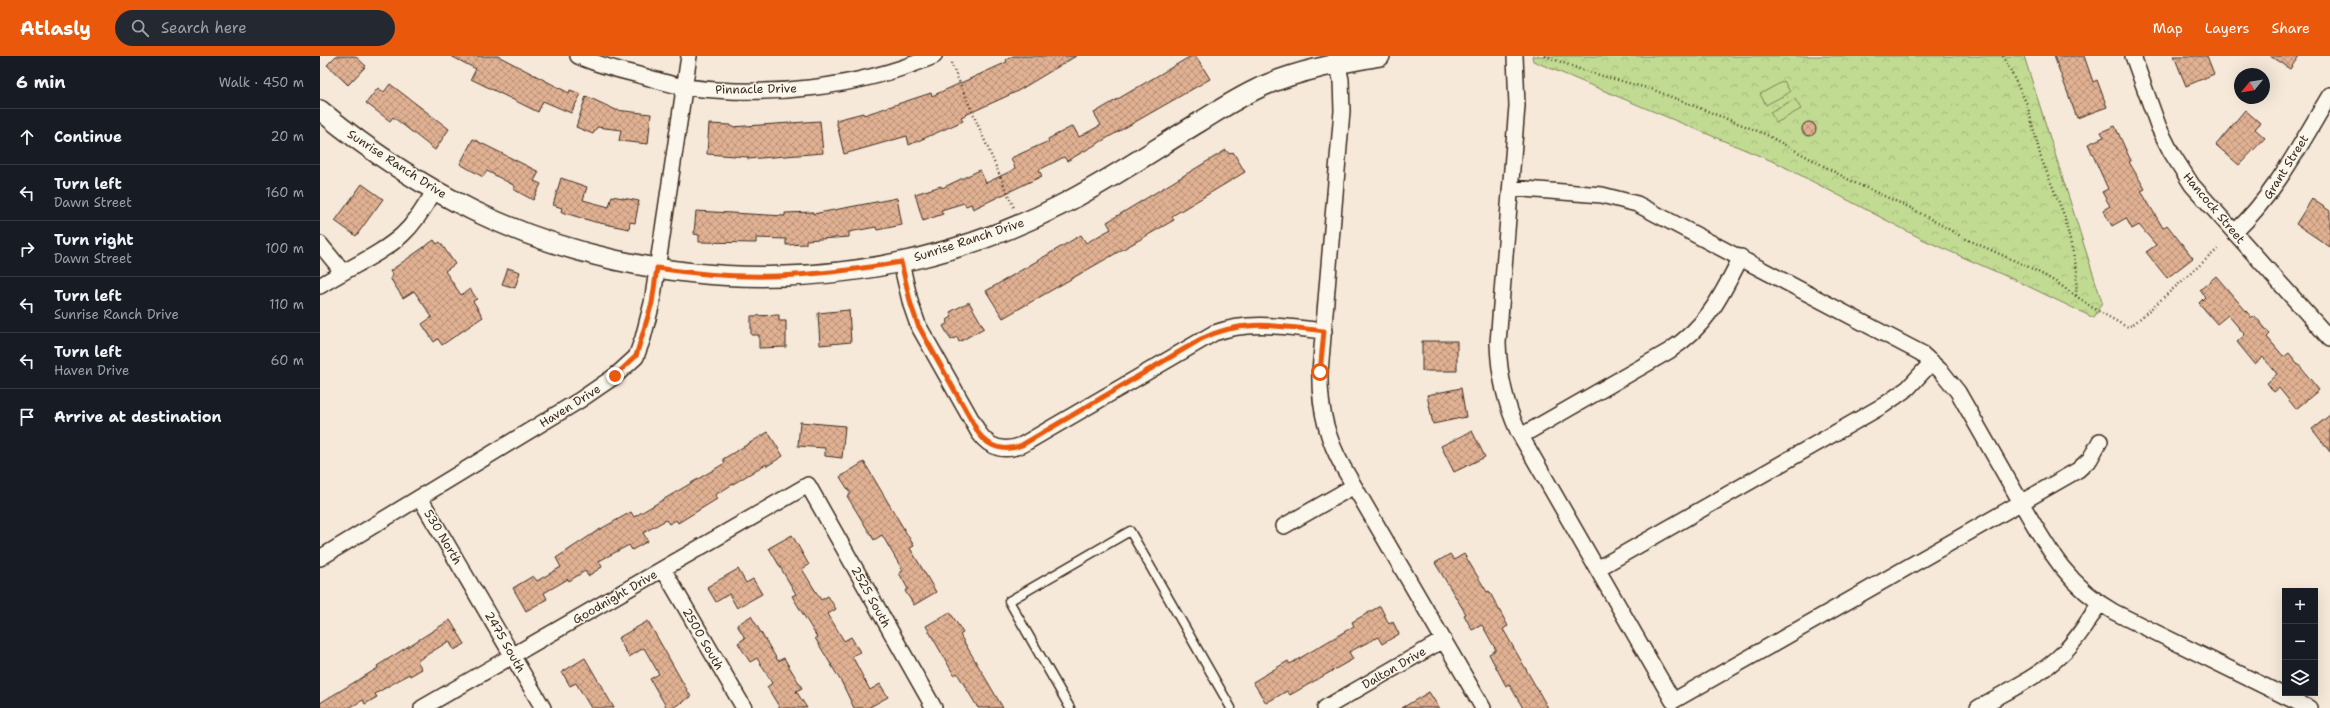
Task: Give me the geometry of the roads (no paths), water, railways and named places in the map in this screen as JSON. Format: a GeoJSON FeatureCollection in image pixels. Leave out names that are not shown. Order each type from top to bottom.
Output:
{"type":"FeatureCollection","features":[{"type":"Feature","properties":{"kind":"street","name":"Pinnacle Drive"},"geometry":{"type":"LineString","coordinates":[[578,56],[595,64],[684,87],[715,90],[794,89],[828,85],[878,74],[934,56]]}},
{"type":"Feature","properties":{"kind":"street","name":"Haven Drive"},"geometry":{"type":"LineString","coordinates":[[320,558],[580,400],[620,372],[636,356],[643,338],[652,303],[689,56]]}},
{"type":"Feature","properties":{"kind":"street","name":"Sunrise Ranch Drive"},"geometry":{"type":"LineString","coordinates":[[320,110],[385,159],[435,190],[474,211],[528,234],[582,251],[657,268],[728,276],[791,277],[846,272],[901,262],[972,242],[1021,224],[1084,193],[1255,90],[1337,60],[1380,56]]}},
{"type":"Feature","properties":{"kind":"street"},"geometry":{"type":"LineString","coordinates":[[1515,56],[1517,106],[1498,356],[1506,399],[1521,436],[1675,705],[2078,470],[2090,459],[2100,441]]}},
{"type":"Feature","properties":{"kind":"street","name":"Hancock Street"},"geometry":{"type":"LineString","coordinates":[[2133,56],[2149,105],[2171,152],[2192,185],[2330,339]]}},
{"type":"Feature","properties":{"kind":"street"},"geometry":{"type":"LineString","coordinates":[[1337,60],[1342,111],[1320,388],[1324,419],[1335,452],[1483,708]]}},
{"type":"Feature","properties":{"kind":"street","name":"Grant Street"},"geometry":{"type":"LineString","coordinates":[[2235,232],[2264,202],[2330,95]]}},
{"type":"Feature","properties":{"kind":"street"},"geometry":{"type":"LineString","coordinates":[[1511,188],[1602,195],[1621,199],[1653,211],[1908,345],[1932,362],[1958,392],[2057,563],[2076,585],[2100,604],[2309,708]]}},
{"type":"Feature","properties":{"kind":"street"},"geometry":{"type":"LineString","coordinates":[[320,286],[390,245],[401,236],[412,225],[435,190]]}},
{"type":"Feature","properties":{"kind":"street"},"geometry":{"type":"LineString","coordinates":[[320,244],[342,272]]}},
{"type":"Feature","properties":{"kind":"street"},"geometry":{"type":"LineString","coordinates":[[1521,436],[1669,351],[1685,340],[1699,327],[1715,307],[1741,257]]}},
{"type":"Feature","properties":{"kind":"street"},"geometry":{"type":"LineString","coordinates":[[901,262],[911,305],[927,344],[979,434],[988,444],[1001,449],[1008,449],[1022,445],[1214,333],[1243,325],[1258,324],[1324,331]]}},
{"type":"Feature","properties":{"kind":"street"},"geometry":{"type":"LineString","coordinates":[[1597,569],[1884,405],[1908,388],[1932,362]]}},
{"type":"Feature","properties":{"kind":"street","name":"Goodnight Drive"},"geometry":{"type":"LineString","coordinates":[[422,708],[808,485]]}},
{"type":"Feature","properties":{"kind":"street","name":"2525 South"},"geometry":{"type":"LineString","coordinates":[[808,485],[934,708]]}},
{"type":"Feature","properties":{"kind":"street"},"geometry":{"type":"LineString","coordinates":[[1284,526],[1354,486]]}},
{"type":"Feature","properties":{"kind":"street","name":"530 North"},"geometry":{"type":"LineString","coordinates":[[420,498],[466,576]]}},
{"type":"Feature","properties":{"kind":"street","name":"2500 South"},"geometry":{"type":"LineString","coordinates":[[663,569],[744,708]]}},
{"type":"Feature","properties":{"kind":"street","name":"2475 South"},"geometry":{"type":"LineString","coordinates":[[466,576],[543,708]]}},
{"type":"Feature","properties":{"kind":"street"},"geometry":{"type":"LineString","coordinates":[[1978,708],[2039,673],[2053,662],[2072,643],[2100,604]]}},
{"type":"Feature","properties":{"kind":"street","name":"Dalton Drive"},"geometry":{"type":"LineString","coordinates":[[1325,708],[1443,640]]}},
{"type":"Feature","properties":{"kind":"lane"},"geometry":{"type":"LineString","coordinates":[[1070,708],[1008,601],[1130,531],[1231,708]]}}]}
